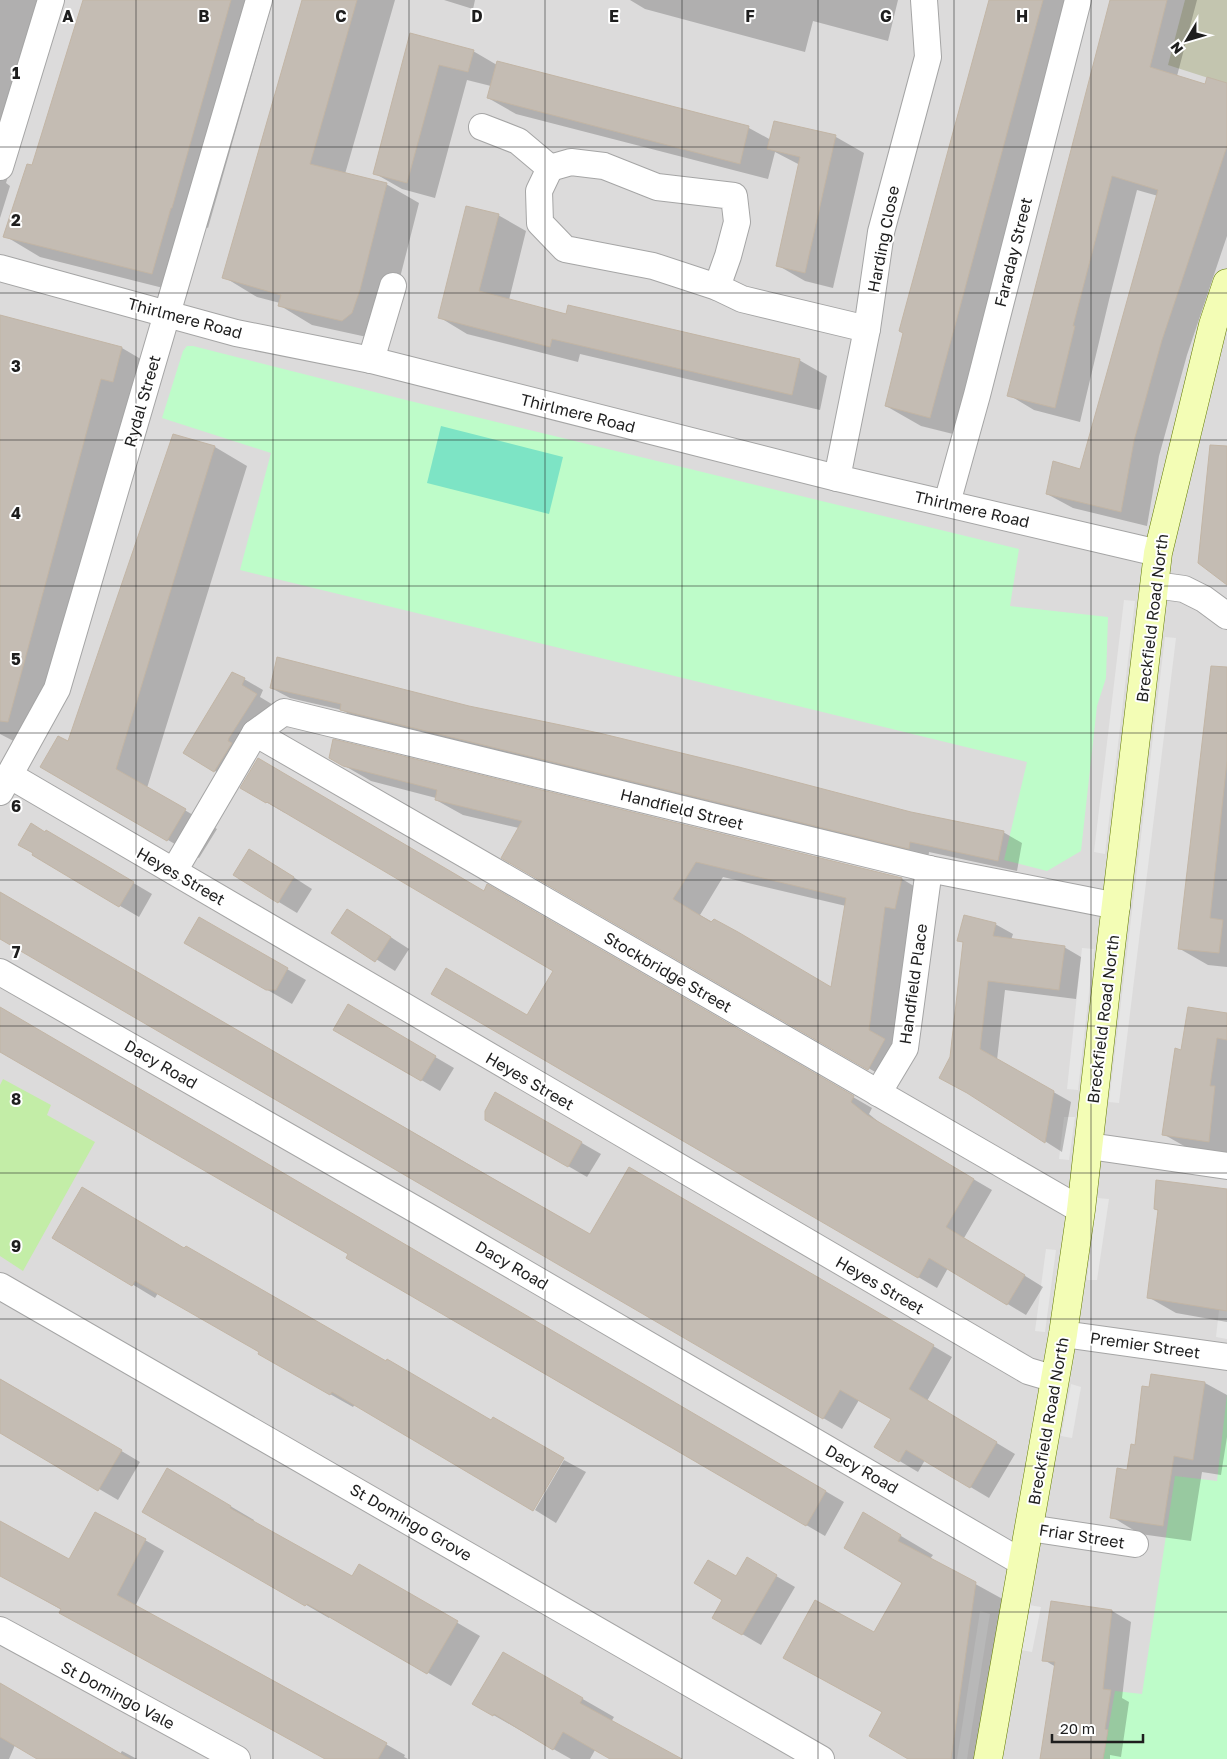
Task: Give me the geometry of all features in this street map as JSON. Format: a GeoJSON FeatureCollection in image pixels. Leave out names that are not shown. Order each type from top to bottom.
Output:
{"type":"FeatureCollection","features":[{"type":"Feature","properties":{"kind":"street"},"geometry":{"type":"LineString","coordinates":[[0,167],[51,0]]}},
{"type":"Feature","properties":{"kind":"street","name":"Rydal Street"},"geometry":{"type":"LineString","coordinates":[[4,784],[58,689],[260,0]]}},
{"type":"Feature","properties":{"kind":"street","name":"Harding Close"},"geometry":{"type":"LineString","coordinates":[[837,478],[867,329],[881,232],[928,57],[924,0]]}},
{"type":"Feature","properties":{"kind":"street","name":"Faraday Street"},"geometry":{"type":"LineString","coordinates":[[947,503],[977,395],[1078,0]]}},
{"type":"Feature","properties":{"kind":"street"},"geometry":{"type":"LineString","coordinates":[[482,127],[518,141],[550,168]]}},
{"type":"Feature","properties":{"kind":"street"},"geometry":{"type":"LineString","coordinates":[[717,287],[737,222],[734,196],[657,187],[604,166],[571,162],[550,168],[539,191],[540,223],[565,250],[654,266],[717,287],[742,299],[867,329]]}},
{"type":"Feature","properties":{"kind":"street","name":"Thirlmere Road"},"geometry":{"type":"LineString","coordinates":[[0,268],[236,333],[371,360],[837,478],[1158,553]]}},
{"type":"Feature","properties":{"kind":"street","name":"Breckfield Road North"},"geometry":{"type":"LineString","coordinates":[[988,1759],[1063,1334],[1081,1210],[1158,553],[1220,327],[1227,283]]}},
{"type":"Feature","properties":{"kind":"street"},"geometry":{"type":"LineString","coordinates":[[371,360],[393,286]]}},
{"type":"Feature","properties":{"kind":"street"},"geometry":{"type":"LineString","coordinates":[[1155,585],[1184,589],[1204,599],[1227,616]]}},
{"type":"Feature","properties":{"kind":"street","name":"Handfield Street"},"geometry":{"type":"LineString","coordinates":[[255,733],[284,712],[929,868],[1117,906]]}},
{"type":"Feature","properties":{"kind":"street"},"geometry":{"type":"LineString","coordinates":[[174,872],[255,733]]}},
{"type":"Feature","properties":{"kind":"street","name":"Stockbridge Street"},"geometry":{"type":"LineString","coordinates":[[255,733],[1081,1210]]}},
{"type":"Feature","properties":{"kind":"street","name":"Heyes Street"},"geometry":{"type":"LineString","coordinates":[[4,784],[174,872],[970,1338],[1028,1371],[1055,1379]]}},
{"type":"Feature","properties":{"kind":"street","name":"Handfield Place"},"geometry":{"type":"LineString","coordinates":[[878,1093],[905,1048],[929,868]]}},
{"type":"Feature","properties":{"kind":"street","name":"Dacy Road"},"geometry":{"type":"LineString","coordinates":[[0,972],[427,1216],[1023,1563]]}},
{"type":"Feature","properties":{"kind":"street"},"geometry":{"type":"LineString","coordinates":[[1089,1146],[1227,1166]]}},
{"type":"Feature","properties":{"kind":"street","name":"St Domingo Grove"},"geometry":{"type":"LineString","coordinates":[[0,1286],[821,1759]]}},
{"type":"Feature","properties":{"kind":"street","name":"Premier Street"},"geometry":{"type":"LineString","coordinates":[[1063,1334],[1227,1356]]}},
{"type":"Feature","properties":{"kind":"street","name":"Friar Street"},"geometry":{"type":"LineString","coordinates":[[1029,1528],[1135,1544]]}},
{"type":"Feature","properties":{"kind":"street","name":"St Domingo Vale"},"geometry":{"type":"LineString","coordinates":[[0,1630],[211,1753],[237,1759]]}},
{"type":"Feature","properties":{"kind":"shaded area"},"geometry":{"type":"Polygon","coordinates":[[[0,0],[1227,0],[1227,1759],[0,1759],[0,0]]]}},
{"type":"Feature","properties":{"kind":"shaded area"},"geometry":{"type":"Polygon","coordinates":[[[1185,0],[1227,0],[1227,84],[1168,65],[1185,0]]]}},
{"type":"Feature","properties":{"kind":"shaded area"},"geometry":{"type":"Polygon","coordinates":[[[1124,600],[1135,601],[1105,854],[1094,852],[1124,600]]]}},
{"type":"Feature","properties":{"kind":"shaded area"},"geometry":{"type":"Polygon","coordinates":[[[1165,637],[1176,638],[1119,1103],[1109,1102],[1165,637]]]}},
{"type":"Feature","properties":{"kind":"shaded area"},"geometry":{"type":"Polygon","coordinates":[[[1082,948],[1094,949],[1078,1090],[1067,1089],[1082,948]]]}},
{"type":"Feature","properties":{"kind":"shaded area"},"geometry":{"type":"Polygon","coordinates":[[[1064,1117],[1075,1117],[1069,1160],[1059,1159],[1064,1117]]]}},
{"type":"Feature","properties":{"kind":"shaded area"},"geometry":{"type":"Polygon","coordinates":[[[1097,1198],[1109,1199],[1097,1280],[1087,1280],[1097,1198]]]}},
{"type":"Feature","properties":{"kind":"shaded area"},"geometry":{"type":"Polygon","coordinates":[[[1046,1249],[1056,1250],[1045,1332],[1035,1331],[1046,1249]]]}},
{"type":"Feature","properties":{"kind":"shaded area"},"geometry":{"type":"Polygon","coordinates":[[[1219,1310],[1227,1311],[1227,1339],[1216,1337],[1219,1310]]]}},
{"type":"Feature","properties":{"kind":"shaded area"},"geometry":{"type":"Polygon","coordinates":[[[1071,1384],[1081,1387],[1072,1438],[1061,1436],[1071,1384]]]}},
{"type":"Feature","properties":{"kind":"shaded area"},"geometry":{"type":"Polygon","coordinates":[[[1029,1605],[1041,1607],[1032,1652],[1021,1650],[1029,1605]]]}},
{"type":"Feature","properties":{"kind":"shaded area"},"geometry":{"type":"Polygon","coordinates":[[[980,1611],[990,1614],[967,1759],[957,1759],[980,1611]]]}},
{"type":"Feature","properties":{"kind":"green space"},"geometry":{"type":"Polygon","coordinates":[[[187,346],[1019,549],[1010,606],[1108,617],[1106,678],[1097,706],[1081,851],[1047,871],[1004,860],[1027,762],[240,570],[271,453],[162,418],[183,351],[187,346]]]}},
{"type":"Feature","properties":{"kind":"green space"},"geometry":{"type":"Polygon","coordinates":[[[441,426],[563,457],[549,514],[427,483],[441,426]]]}},
{"type":"Feature","properties":{"kind":"green space"},"geometry":{"type":"Polygon","coordinates":[[[3,1079],[51,1105],[47,1115],[95,1142],[23,1271],[0,1256],[0,1085],[3,1079]]]}},
{"type":"Feature","properties":{"kind":"green space"},"geometry":{"type":"Polygon","coordinates":[[[1227,1394],[1227,1759],[1103,1759],[1115,1691],[1142,1694],[1175,1476],[1217,1481],[1227,1394]]]}},
{"type":"Feature","properties":{"kind":"building"},"geometry":{"type":"Polygon","coordinates":[[[83,0],[231,0],[152,274],[3,237],[27,164],[32,165],[83,0]]]}},
{"type":"Feature","properties":{"kind":"building"},"geometry":{"type":"Polygon","coordinates":[[[302,0],[357,0],[310,164],[387,183],[360,290],[352,313],[342,321],[278,306],[281,295],[222,278],[302,0]]]}},
{"type":"Feature","properties":{"kind":"building"},"geometry":{"type":"Polygon","coordinates":[[[989,0],[1043,0],[930,418],[885,406],[903,333],[899,331],[989,0]]]}},
{"type":"Feature","properties":{"kind":"building"},"geometry":{"type":"Polygon","coordinates":[[[1110,0],[1167,0],[1150,67],[1205,84],[1207,77],[1227,83],[1227,146],[1162,340],[1134,441],[1121,512],[1046,494],[1053,461],[1080,469],[1158,190],[1112,176],[1073,326],[1075,326],[1055,408],[1007,396],[1110,0]]]}},
{"type":"Feature","properties":{"kind":"building"},"geometry":{"type":"Polygon","coordinates":[[[410,33],[474,50],[468,72],[439,65],[407,183],[373,174],[410,33]]]}},
{"type":"Feature","properties":{"kind":"building"},"geometry":{"type":"Polygon","coordinates":[[[497,61],[749,126],[740,164],[487,98],[497,61]]]}},
{"type":"Feature","properties":{"kind":"building"},"geometry":{"type":"Polygon","coordinates":[[[774,121],[836,135],[805,273],[776,266],[800,157],[767,149],[774,121]]]}},
{"type":"Feature","properties":{"kind":"building"},"geometry":{"type":"Polygon","coordinates":[[[466,206],[499,214],[479,291],[566,314],[568,305],[800,359],[792,395],[552,339],[550,347],[438,318],[466,206]]]}},
{"type":"Feature","properties":{"kind":"building"},"geometry":{"type":"Polygon","coordinates":[[[0,315],[122,347],[113,382],[101,379],[8,722],[0,721],[0,315]]]}},
{"type":"Feature","properties":{"kind":"building"},"geometry":{"type":"Polygon","coordinates":[[[173,434],[215,446],[116,769],[186,809],[167,841],[40,767],[58,736],[68,741],[173,434]]]}},
{"type":"Feature","properties":{"kind":"building"},"geometry":{"type":"Polygon","coordinates":[[[1210,445],[1227,446],[1227,585],[1198,563],[1210,445]]]}},
{"type":"Feature","properties":{"kind":"building"},"geometry":{"type":"Polygon","coordinates":[[[277,657],[469,706],[599,733],[739,767],[911,812],[1004,831],[998,861],[910,842],[909,849],[340,710],[341,704],[270,688],[277,657]]]}},
{"type":"Feature","properties":{"kind":"building"},"geometry":{"type":"Polygon","coordinates":[[[1211,666],[1227,667],[1227,761],[1210,918],[1223,920],[1219,953],[1178,949],[1211,666]]]}},
{"type":"Feature","properties":{"kind":"building"},"geometry":{"type":"Polygon","coordinates":[[[232,672],[245,678],[242,685],[257,694],[229,738],[228,741],[232,743],[214,772],[183,753],[232,672]]]}},
{"type":"Feature","properties":{"kind":"building"},"geometry":{"type":"Polygon","coordinates":[[[333,739],[902,878],[895,909],[885,907],[869,1030],[885,1039],[868,1070],[501,858],[522,821],[435,800],[437,790],[343,766],[329,758],[333,739]],[[696,862],[673,899],[711,922],[714,919],[738,932],[831,987],[846,898],[696,862]]]}},
{"type":"Feature","properties":{"kind":"building"},"geometry":{"type":"Polygon","coordinates":[[[258,758],[484,891],[487,884],[854,1096],[851,1102],[867,1115],[974,1179],[946,1227],[1025,1275],[1007,1305],[929,1258],[918,1278],[431,994],[446,968],[527,1015],[553,971],[267,802],[240,788],[258,758]]]}},
{"type":"Feature","properties":{"kind":"building"},"geometry":{"type":"Polygon","coordinates":[[[31,823],[134,882],[119,907],[18,845],[31,823]]]}},
{"type":"Feature","properties":{"kind":"building"},"geometry":{"type":"Polygon","coordinates":[[[249,849],[294,877],[278,903],[233,875],[249,849]]]}},
{"type":"Feature","properties":{"kind":"building"},"geometry":{"type":"Polygon","coordinates":[[[0,892],[590,1234],[629,1167],[934,1345],[909,1389],[997,1442],[970,1488],[906,1450],[899,1462],[874,1447],[891,1419],[840,1390],[823,1419],[0,939],[0,892]]]}},
{"type":"Feature","properties":{"kind":"building"},"geometry":{"type":"Polygon","coordinates":[[[347,909],[391,937],[375,962],[331,933],[347,909]]]}},
{"type":"Feature","properties":{"kind":"building"},"geometry":{"type":"Polygon","coordinates":[[[964,915],[996,923],[993,936],[1065,946],[1059,990],[988,981],[980,1049],[1054,1091],[1045,1143],[967,1093],[939,1078],[950,1057],[963,942],[957,941],[964,915]]]}},
{"type":"Feature","properties":{"kind":"building"},"geometry":{"type":"Polygon","coordinates":[[[199,917],[288,968],[276,990],[266,990],[184,943],[199,917]]]}},
{"type":"Feature","properties":{"kind":"building"},"geometry":{"type":"Polygon","coordinates":[[[348,1004],[436,1056],[421,1081],[333,1030],[348,1004]]]}},
{"type":"Feature","properties":{"kind":"building"},"geometry":{"type":"Polygon","coordinates":[[[0,1007],[826,1491],[806,1526],[346,1258],[348,1254],[0,1052],[0,1007]]]}},
{"type":"Feature","properties":{"kind":"building"},"geometry":{"type":"Polygon","coordinates":[[[1188,1007],[1227,1013],[1227,1040],[1217,1038],[1210,1086],[1215,1086],[1209,1142],[1162,1135],[1175,1048],[1181,1050],[1188,1007]]]}},
{"type":"Feature","properties":{"kind":"building"},"geometry":{"type":"Polygon","coordinates":[[[495,1092],[582,1142],[568,1167],[485,1120],[485,1111],[495,1092]]]}},
{"type":"Feature","properties":{"kind":"building"},"geometry":{"type":"Polygon","coordinates":[[[1156,1180],[1227,1189],[1227,1311],[1147,1298],[1158,1210],[1154,1209],[1156,1180]]]}},
{"type":"Feature","properties":{"kind":"building"},"geometry":{"type":"Polygon","coordinates":[[[82,1187],[184,1248],[186,1246],[491,1420],[493,1417],[564,1458],[533,1511],[332,1392],[330,1395],[135,1281],[132,1286],[52,1238],[82,1187]]]}},
{"type":"Feature","properties":{"kind":"building"},"geometry":{"type":"Polygon","coordinates":[[[1151,1374],[1205,1382],[1193,1460],[1174,1456],[1163,1526],[1110,1518],[1117,1468],[1127,1470],[1131,1444],[1135,1445],[1142,1386],[1149,1387],[1151,1374]]]}},
{"type":"Feature","properties":{"kind":"building"},"geometry":{"type":"Polygon","coordinates":[[[0,1379],[122,1450],[98,1491],[0,1433],[0,1379]]]}},
{"type":"Feature","properties":{"kind":"building"},"geometry":{"type":"Polygon","coordinates":[[[167,1468],[231,1506],[230,1508],[352,1576],[359,1564],[458,1621],[427,1674],[307,1604],[305,1606],[142,1512],[167,1468]]]}},
{"type":"Feature","properties":{"kind":"building"},"geometry":{"type":"Polygon","coordinates":[[[95,1512],[146,1539],[117,1595],[387,1743],[378,1759],[325,1759],[59,1613],[61,1609],[0,1576],[0,1521],[69,1559],[95,1512]]]}},
{"type":"Feature","properties":{"kind":"building"},"geometry":{"type":"Polygon","coordinates":[[[863,1512],[901,1535],[898,1541],[976,1582],[951,1759],[908,1759],[869,1736],[882,1712],[783,1658],[815,1600],[874,1632],[902,1583],[844,1548],[863,1512]]]}},
{"type":"Feature","properties":{"kind":"building"},"geometry":{"type":"Polygon","coordinates":[[[747,1557],[777,1575],[742,1635],[712,1618],[722,1600],[694,1583],[708,1560],[736,1576],[747,1557]]]}},
{"type":"Feature","properties":{"kind":"building"},"geometry":{"type":"Polygon","coordinates":[[[1051,1601],[1112,1610],[1103,1689],[1111,1690],[1105,1729],[1108,1730],[1103,1759],[1040,1759],[1055,1662],[1042,1661],[1051,1601]]]}},
{"type":"Feature","properties":{"kind":"building"},"geometry":{"type":"Polygon","coordinates":[[[503,1652],[583,1698],[580,1703],[682,1759],[610,1759],[563,1732],[553,1750],[494,1714],[493,1716],[472,1704],[503,1652]]]}},
{"type":"Feature","properties":{"kind":"building"},"geometry":{"type":"Polygon","coordinates":[[[0,1683],[130,1759],[37,1759],[0,1737],[0,1683]]]}}]}
